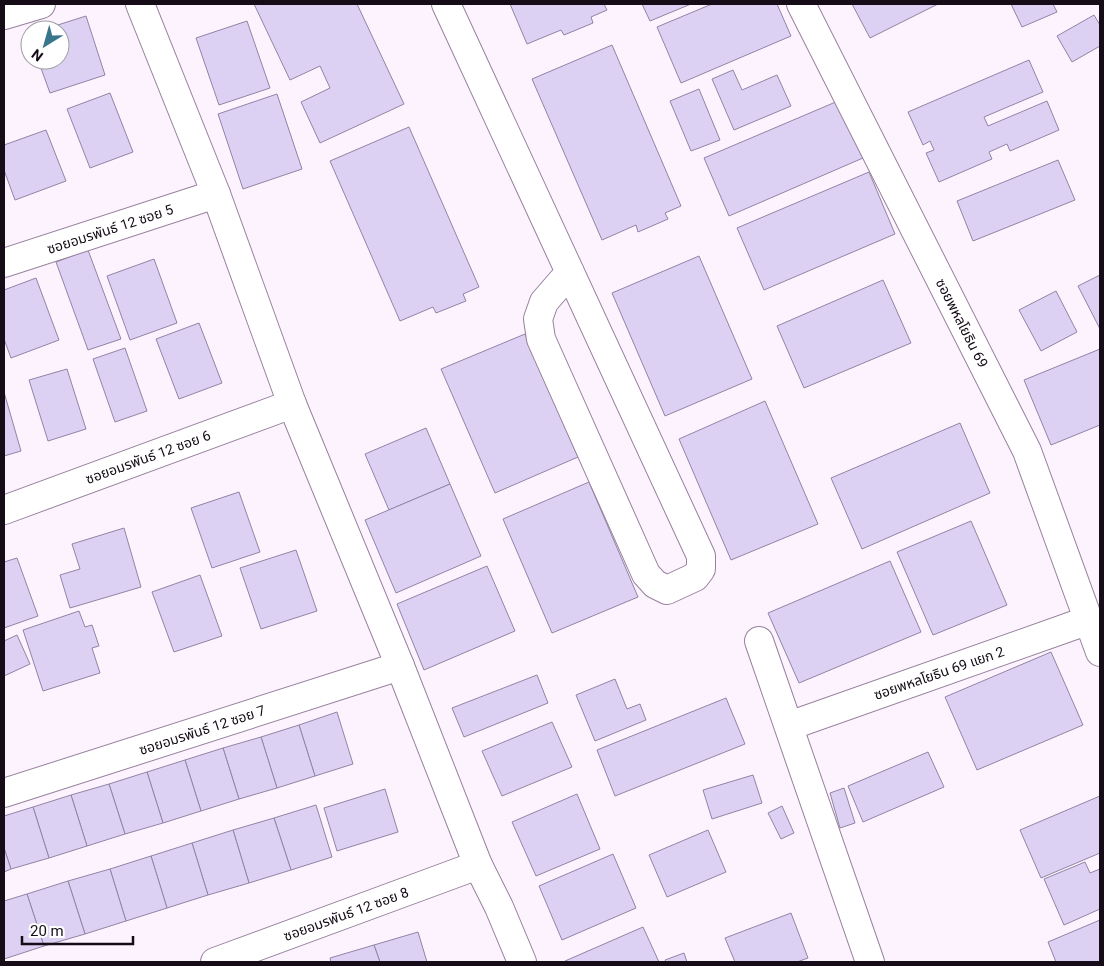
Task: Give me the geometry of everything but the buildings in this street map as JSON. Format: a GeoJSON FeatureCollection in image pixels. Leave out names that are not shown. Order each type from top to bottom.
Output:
{"type":"FeatureCollection","features":[{"type":"Feature","properties":{"kind":"street"},"geometry":{"type":"LineString","coordinates":[[4,15],[41,4]]}},
{"type":"Feature","properties":{"kind":"street"},"geometry":{"type":"LineString","coordinates":[[140,4],[216,194],[292,404],[400,666],[478,865],[499,907],[522,962]]}},
{"type":"Feature","properties":{"kind":"street"},"geometry":{"type":"LineString","coordinates":[[446,4],[570,272],[701,556],[701,568],[695,577],[667,590],[655,584],[646,574],[541,339],[538,319],[544,302],[570,272]]}},
{"type":"Feature","properties":{"kind":"street","name":"ซอยพหลโยธิน 69"},"geometry":{"type":"LineString","coordinates":[[801,4],[1027,451],[1100,652]]}},
{"type":"Feature","properties":{"kind":"street","name":"ซอยอมรพันธ์ 12 ซอย 5"},"geometry":{"type":"LineString","coordinates":[[4,263],[216,194]]}},
{"type":"Feature","properties":{"kind":"street","name":"ซอยอมรพันธ์ 12 ซอย 6"},"geometry":{"type":"LineString","coordinates":[[4,510],[292,404]]}},
{"type":"Feature","properties":{"kind":"street","name":"ซอยพหลโยธิน 69 แยก 2"},"geometry":{"type":"LineString","coordinates":[[789,726],[1089,620]]}},
{"type":"Feature","properties":{"kind":"street"},"geometry":{"type":"LineString","coordinates":[[759,641],[870,962]]}},
{"type":"Feature","properties":{"kind":"street","name":"ซอยอมรพันธ์ 12 ซอย 7"},"geometry":{"type":"LineString","coordinates":[[4,794],[400,666]]}},
{"type":"Feature","properties":{"kind":"street","name":"ซอยอมรพันธ์ 12 ซอย 8"},"geometry":{"type":"LineString","coordinates":[[215,962],[478,865]]}}]}
